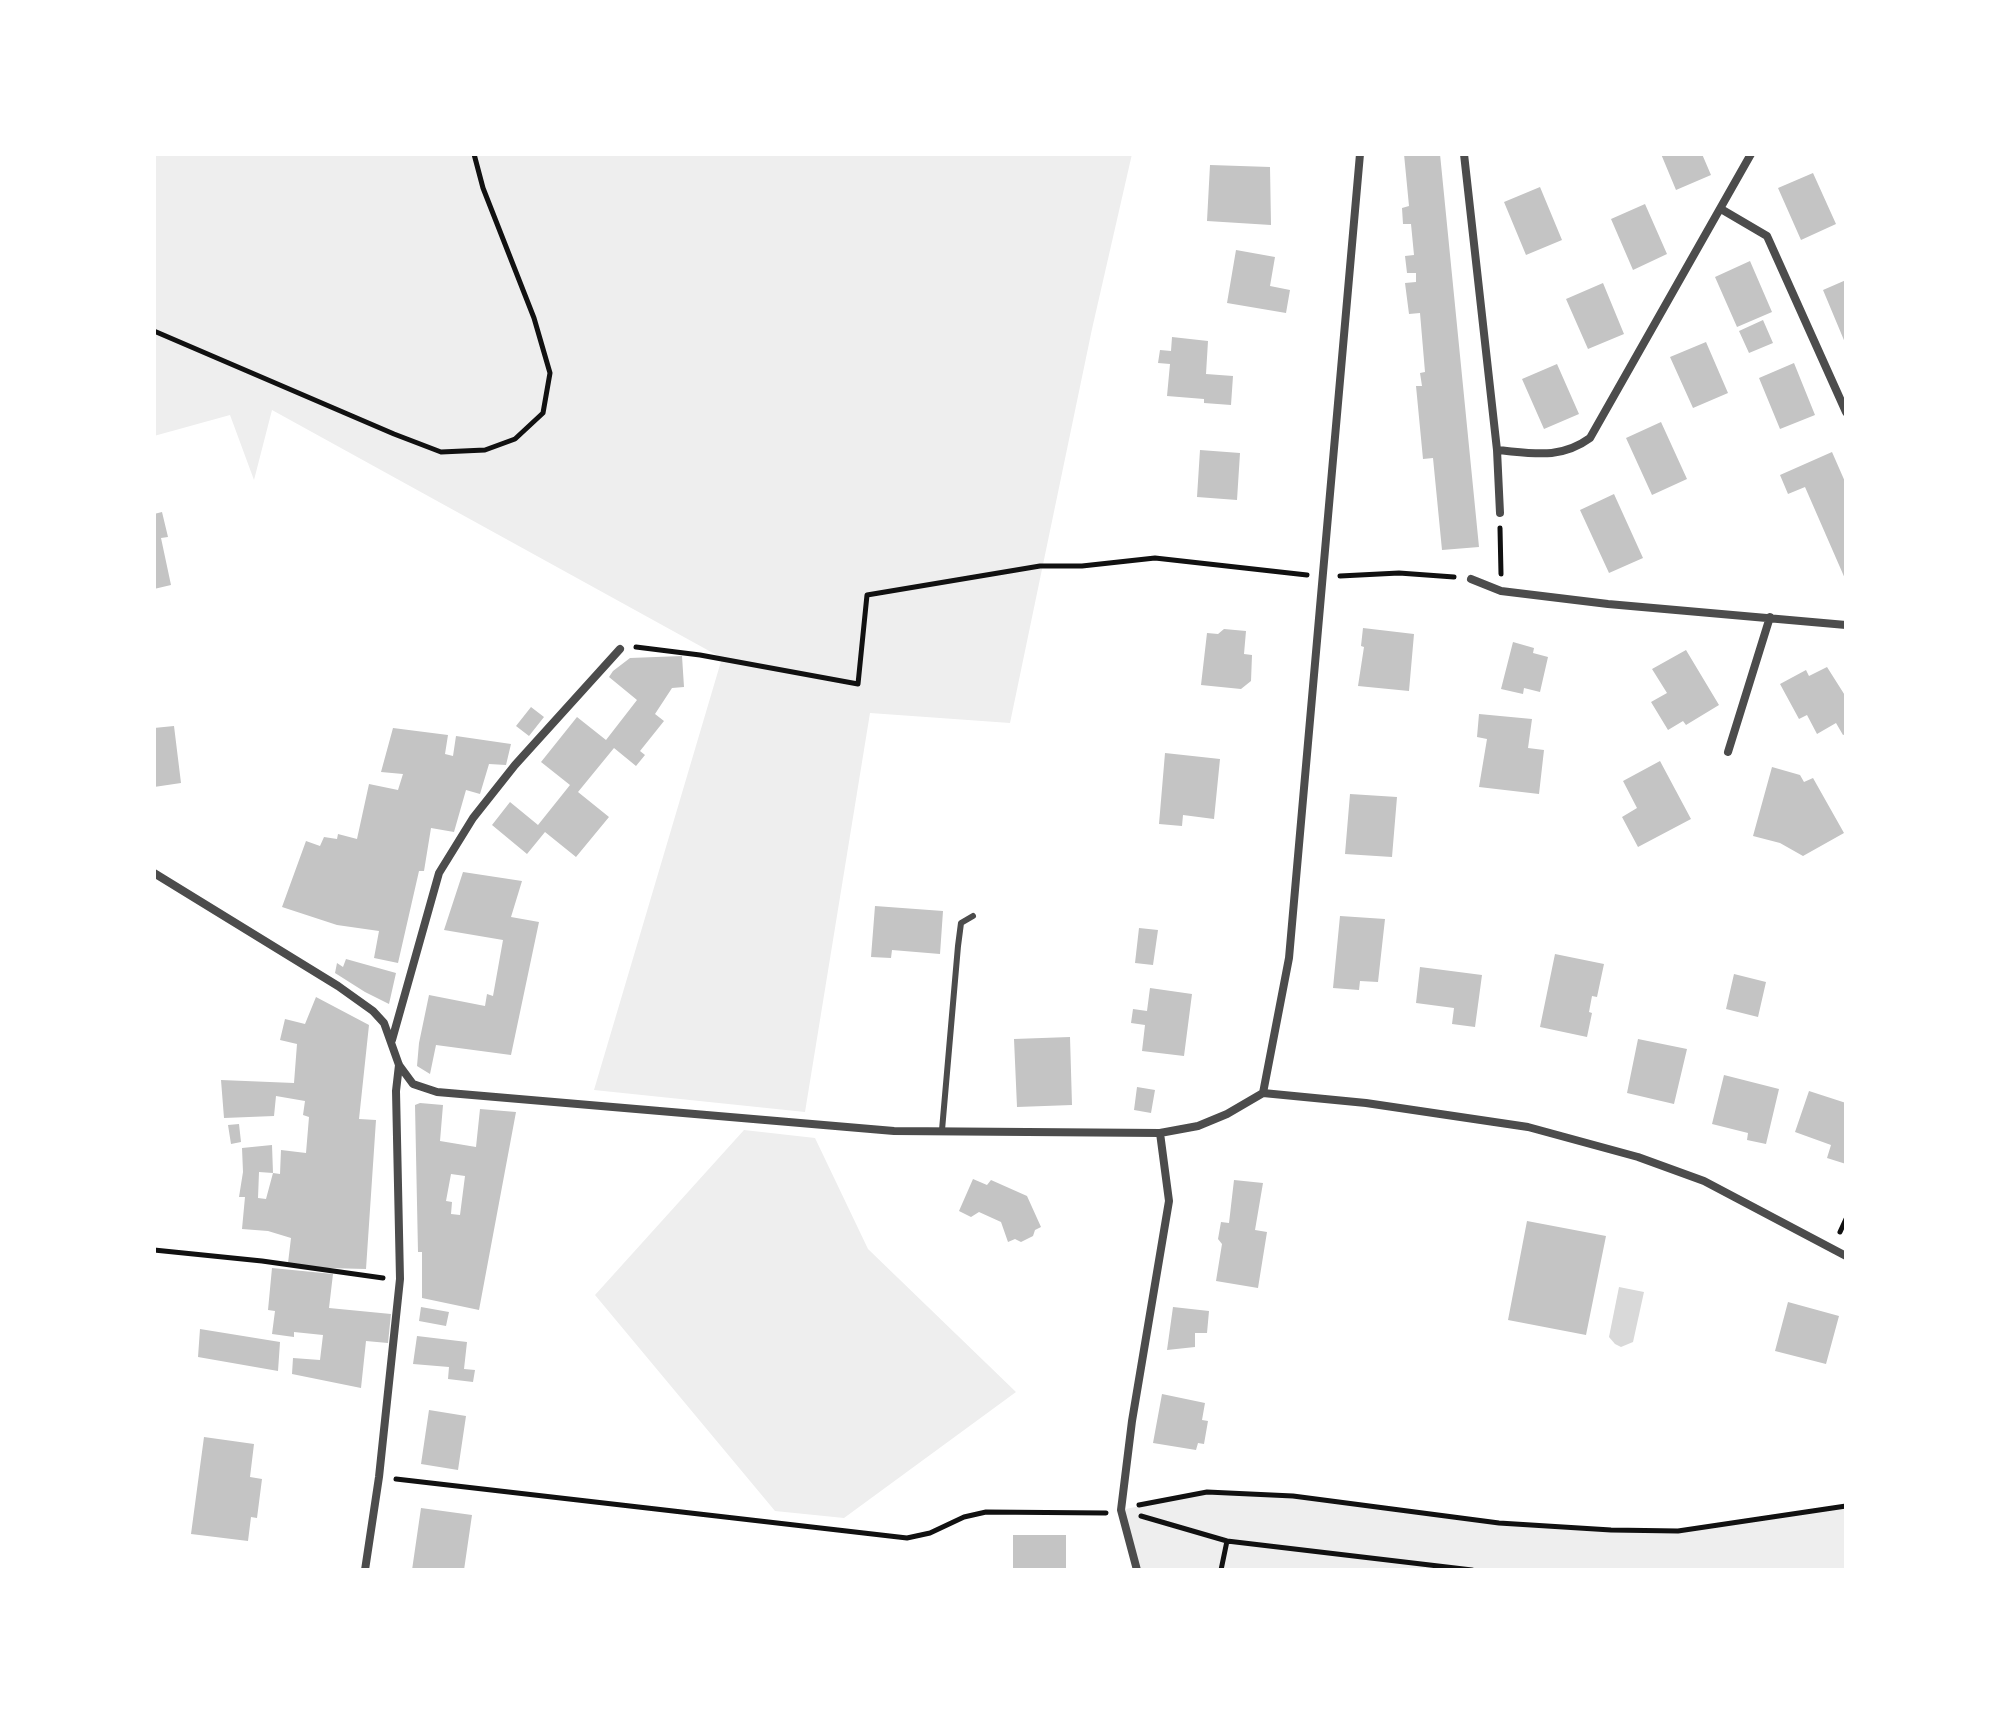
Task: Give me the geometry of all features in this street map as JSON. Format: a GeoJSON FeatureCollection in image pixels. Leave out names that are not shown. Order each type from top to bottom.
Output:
{"type":"FeatureCollection","features":[{"type":"Feature","properties":{"kind":"street"},"geometry":{"type":"LineString","coordinates":[[1263,1093],[1289,958],[1360,154]]}},
{"type":"Feature","properties":{"kind":"street"},"geometry":{"type":"LineString","coordinates":[[1464,154],[1497,450],[1500,513]]}},
{"type":"Feature","properties":{"kind":"street"},"geometry":{"type":"LineString","coordinates":[[1497,450],[1553,454],[1575,449],[1590,438],[1751,154]]}},
{"type":"Feature","properties":{"kind":"street"},"geometry":{"type":"LineString","coordinates":[[1721,209],[1767,236],[1846,412]]}},
{"type":"Feature","properties":{"kind":"street"},"geometry":{"type":"LineString","coordinates":[[1471,579],[1501,591],[1608,604],[1846,625]]}},
{"type":"Feature","properties":{"kind":"street"},"geometry":{"type":"LineString","coordinates":[[1728,752],[1770,617]]}},
{"type":"Feature","properties":{"kind":"street"},"geometry":{"type":"LineString","coordinates":[[392,1041],[439,873],[473,818],[620,649]]}},
{"type":"Feature","properties":{"kind":"street"},"geometry":{"type":"LineString","coordinates":[[154,873],[338,986],[373,1011],[384,1023],[399,1065],[413,1084],[437,1092],[894,1131],[1160,1133],[1198,1126],[1227,1114],[1263,1093],[1366,1103],[1528,1127],[1638,1157],[1704,1181],[1846,1256]]}},
{"type":"Feature","properties":{"kind":"street"},"geometry":{"type":"LineString","coordinates":[[365,1570],[379,1477],[400,1279],[396,1091],[399,1065]]}},
{"type":"Feature","properties":{"kind":"street"},"geometry":{"type":"LineString","coordinates":[[1137,1570],[1121,1510],[1132,1421],[1169,1201],[1160,1133]]}},
{"type":"Feature","properties":{"kind":"lane"},"geometry":{"type":"LineString","coordinates":[[942,1130],[961,923],[973,916]]}},
{"type":"Feature","properties":{"kind":"path"},"geometry":{"type":"LineString","coordinates":[[154,331],[441,452],[485,450],[515,439],[543,413],[550,373],[534,318],[483,188],[474,154]]}},
{"type":"Feature","properties":{"kind":"path"},"geometry":{"type":"LineString","coordinates":[[1500,513],[1501,591]]}},
{"type":"Feature","properties":{"kind":"path"},"geometry":{"type":"LineString","coordinates":[[620,649],[624,646],[700,655],[858,684],[867,595],[1040,566],[1082,566],[1155,558],[1322,576],[1399,573],[1471,579]]}},
{"type":"Feature","properties":{"kind":"path"},"geometry":{"type":"LineString","coordinates":[[154,1250],[400,1279]]}},
{"type":"Feature","properties":{"kind":"path"},"geometry":{"type":"LineString","coordinates":[[379,1477],[907,1538],[930,1533],[964,1517],[986,1512],[1103,1514],[1207,1492],[1293,1496],[1499,1523],[1611,1530],[1678,1531],[1846,1506]]}},
{"type":"Feature","properties":{"kind":"path"},"geometry":{"type":"LineString","coordinates":[[1121,1510],[1227,1541],[1472,1570]]}},
{"type":"Feature","properties":{"kind":"path"},"geometry":{"type":"LineString","coordinates":[[1221,1570],[1227,1541]]}},
{"type":"Feature","properties":{"kind":"shaded area"},"geometry":{"type":"Polygon","coordinates":[[[154,154],[1132,154],[1092,329],[1010,723],[870,713],[805,1112],[594,1090],[722,658],[272,410],[254,480],[230,415],[154,436],[154,154]]]}},
{"type":"Feature","properties":{"kind":"shaded area"},"geometry":{"type":"Polygon","coordinates":[[[744,1130],[815,1138],[868,1249],[1016,1392],[844,1518],[775,1511],[595,1295],[744,1130]]]}},
{"type":"Feature","properties":{"kind":"shaded area"},"geometry":{"type":"Polygon","coordinates":[[[1619,1287],[1644,1292],[1633,1342],[1621,1347],[1609,1337],[1619,1287]]]}},
{"type":"Feature","properties":{"kind":"shaded area"},"geometry":{"type":"Polygon","coordinates":[[[1207,1492],[1293,1496],[1499,1523],[1678,1531],[1846,1506],[1846,1570],[1137,1570],[1121,1510],[1207,1492]]]}},
{"type":"Feature","properties":{"kind":"building"},"geometry":{"type":"Polygon","coordinates":[[[1404,154],[1440,154],[1479,547],[1442,550],[1433,458],[1423,459],[1416,386],[1422,386],[1420,373],[1425,372],[1420,313],[1409,314],[1405,283],[1416,282],[1416,273],[1407,273],[1405,256],[1414,255],[1411,224],[1403,224],[1402,208],[1409,206],[1404,154]]]}},
{"type":"Feature","properties":{"kind":"building"},"geometry":{"type":"Polygon","coordinates":[[[1661,154],[1702,154],[1711,175],[1676,190],[1661,154]]]}},
{"type":"Feature","properties":{"kind":"building"},"geometry":{"type":"Polygon","coordinates":[[[1210,165],[1270,167],[1271,225],[1207,221],[1210,165]]]}},
{"type":"Feature","properties":{"kind":"building"},"geometry":{"type":"Polygon","coordinates":[[[1813,173],[1836,224],[1801,240],[1778,188],[1813,173]]]}},
{"type":"Feature","properties":{"kind":"building"},"geometry":{"type":"Polygon","coordinates":[[[1540,187],[1562,240],[1526,255],[1504,202],[1540,187]]]}},
{"type":"Feature","properties":{"kind":"building"},"geometry":{"type":"Polygon","coordinates":[[[1645,204],[1667,254],[1633,270],[1611,219],[1645,204]]]}},
{"type":"Feature","properties":{"kind":"building"},"geometry":{"type":"Polygon","coordinates":[[[1236,250],[1275,257],[1270,286],[1290,290],[1286,313],[1227,303],[1236,250]]]}},
{"type":"Feature","properties":{"kind":"building"},"geometry":{"type":"Polygon","coordinates":[[[1750,261],[1772,312],[1737,327],[1715,277],[1750,261]]]}},
{"type":"Feature","properties":{"kind":"building"},"geometry":{"type":"Polygon","coordinates":[[[1846,280],[1846,345],[1823,290],[1846,280]]]}},
{"type":"Feature","properties":{"kind":"building"},"geometry":{"type":"Polygon","coordinates":[[[1603,283],[1624,334],[1588,349],[1566,299],[1603,283]]]}},
{"type":"Feature","properties":{"kind":"building"},"geometry":{"type":"Polygon","coordinates":[[[1763,320],[1773,343],[1749,353],[1739,331],[1763,320]]]}},
{"type":"Feature","properties":{"kind":"building"},"geometry":{"type":"Polygon","coordinates":[[[1172,337],[1208,341],[1206,374],[1233,376],[1231,405],[1167,396],[1170,364],[1158,363],[1160,350],[1171,351],[1172,337]]]}},
{"type":"Feature","properties":{"kind":"building"},"geometry":{"type":"Polygon","coordinates":[[[1706,342],[1728,393],[1693,408],[1670,357],[1706,342]]]}},
{"type":"Feature","properties":{"kind":"building"},"geometry":{"type":"Polygon","coordinates":[[[1794,363],[1815,415],[1780,429],[1759,378],[1794,363]]]}},
{"type":"Feature","properties":{"kind":"building"},"geometry":{"type":"Polygon","coordinates":[[[1557,364],[1579,414],[1544,429],[1522,379],[1557,364]]]}},
{"type":"Feature","properties":{"kind":"building"},"geometry":{"type":"Polygon","coordinates":[[[1661,422],[1687,479],[1652,495],[1626,438],[1661,422]]]}},
{"type":"Feature","properties":{"kind":"building"},"geometry":{"type":"Polygon","coordinates":[[[1200,450],[1240,453],[1237,500],[1197,497],[1200,450]]]}},
{"type":"Feature","properties":{"kind":"building"},"geometry":{"type":"Polygon","coordinates":[[[1832,452],[1846,484],[1846,581],[1805,487],[1788,494],[1780,475],[1832,452]]]}},
{"type":"Feature","properties":{"kind":"building"},"geometry":{"type":"Polygon","coordinates":[[[1614,494],[1643,558],[1609,573],[1580,510],[1614,494]]]}},
{"type":"Feature","properties":{"kind":"building"},"geometry":{"type":"Polygon","coordinates":[[[162,512],[168,537],[161,538],[171,585],[154,589],[154,514],[162,512]]]}},
{"type":"Feature","properties":{"kind":"building"},"geometry":{"type":"Polygon","coordinates":[[[1363,628],[1414,634],[1409,691],[1358,686],[1364,647],[1361,646],[1363,628]]]}},
{"type":"Feature","properties":{"kind":"building"},"geometry":{"type":"Polygon","coordinates":[[[1224,629],[1246,631],[1244,654],[1252,655],[1251,681],[1241,689],[1201,685],[1207,633],[1218,634],[1224,629]]]}},
{"type":"Feature","properties":{"kind":"building"},"geometry":{"type":"Polygon","coordinates":[[[1513,642],[1534,648],[1533,653],[1548,657],[1540,692],[1524,688],[1523,694],[1501,689],[1513,642]]]}},
{"type":"Feature","properties":{"kind":"building"},"geometry":{"type":"Polygon","coordinates":[[[1686,650],[1719,705],[1686,725],[1683,721],[1668,730],[1651,702],[1667,693],[1652,669],[1686,650]]]}},
{"type":"Feature","properties":{"kind":"building"},"geometry":{"type":"Polygon","coordinates":[[[682,656],[684,687],[672,688],[655,714],[664,721],[640,751],[645,755],[636,766],[614,748],[578,792],[609,817],[576,857],[545,832],[527,854],[492,825],[510,802],[538,825],[570,785],[541,762],[577,717],[606,740],[637,700],[609,677],[613,671],[630,658],[682,656]]]}},
{"type":"Feature","properties":{"kind":"building"},"geometry":{"type":"Polygon","coordinates":[[[1827,667],[1846,697],[1846,734],[1843,735],[1836,723],[1817,734],[1807,715],[1799,719],[1780,684],[1806,670],[1809,676],[1827,667]]]}},
{"type":"Feature","properties":{"kind":"building"},"geometry":{"type":"Polygon","coordinates":[[[531,707],[544,717],[529,736],[516,726],[531,707]]]}},
{"type":"Feature","properties":{"kind":"building"},"geometry":{"type":"Polygon","coordinates":[[[1479,714],[1532,719],[1528,748],[1544,750],[1539,794],[1479,787],[1487,739],[1477,737],[1479,714]]]}},
{"type":"Feature","properties":{"kind":"building"},"geometry":{"type":"Polygon","coordinates":[[[174,726],[181,783],[154,787],[154,728],[174,726]]]}},
{"type":"Feature","properties":{"kind":"building"},"geometry":{"type":"Polygon","coordinates":[[[393,728],[448,735],[445,754],[453,756],[456,736],[511,744],[506,765],[489,764],[480,794],[466,790],[454,832],[431,828],[424,871],[419,871],[398,963],[374,958],[379,931],[337,925],[282,907],[306,841],[320,846],[324,837],[337,839],[338,834],[357,839],[369,784],[398,790],[403,774],[381,772],[393,728]]]}},
{"type":"Feature","properties":{"kind":"building"},"geometry":{"type":"Polygon","coordinates":[[[1165,753],[1220,759],[1214,819],[1183,815],[1182,826],[1159,824],[1165,753]]]}},
{"type":"Feature","properties":{"kind":"building"},"geometry":{"type":"Polygon","coordinates":[[[1660,761],[1691,819],[1638,847],[1622,817],[1637,808],[1623,781],[1660,761]]]}},
{"type":"Feature","properties":{"kind":"building"},"geometry":{"type":"Polygon","coordinates":[[[1772,767],[1800,775],[1804,782],[1813,778],[1844,833],[1803,856],[1780,843],[1753,836],[1772,767]]]}},
{"type":"Feature","properties":{"kind":"building"},"geometry":{"type":"Polygon","coordinates":[[[1350,794],[1397,797],[1392,857],[1345,854],[1350,794]]]}},
{"type":"Feature","properties":{"kind":"building"},"geometry":{"type":"Polygon","coordinates":[[[463,872],[522,881],[511,917],[539,922],[511,1055],[436,1045],[430,1074],[417,1066],[429,995],[485,1006],[487,994],[493,996],[503,940],[444,930],[463,872]]]}},
{"type":"Feature","properties":{"kind":"building"},"geometry":{"type":"Polygon","coordinates":[[[875,906],[943,911],[940,954],[892,950],[891,958],[871,957],[875,906]]]}},
{"type":"Feature","properties":{"kind":"building"},"geometry":{"type":"Polygon","coordinates":[[[1340,916],[1385,919],[1378,982],[1360,981],[1359,990],[1333,988],[1340,916]]]}},
{"type":"Feature","properties":{"kind":"building"},"geometry":{"type":"Polygon","coordinates":[[[1139,928],[1158,930],[1153,965],[1135,963],[1139,928]]]}},
{"type":"Feature","properties":{"kind":"building"},"geometry":{"type":"Polygon","coordinates":[[[1555,954],[1604,964],[1597,997],[1592,996],[1587,1037],[1540,1027],[1555,954]]]}},
{"type":"Feature","properties":{"kind":"building"},"geometry":{"type":"Polygon","coordinates":[[[346,959],[396,973],[389,1004],[335,973],[337,963],[343,967],[346,959]]]}},
{"type":"Feature","properties":{"kind":"building"},"geometry":{"type":"Polygon","coordinates":[[[1420,967],[1482,975],[1475,1027],[1452,1024],[1454,1008],[1416,1003],[1420,967]]]}},
{"type":"Feature","properties":{"kind":"building"},"geometry":{"type":"Polygon","coordinates":[[[1734,974],[1766,982],[1758,1017],[1726,1009],[1734,974]]]}},
{"type":"Feature","properties":{"kind":"building"},"geometry":{"type":"Polygon","coordinates":[[[1150,988],[1192,994],[1184,1056],[1142,1051],[1145,1025],[1131,1023],[1133,1009],[1147,1011],[1150,988]]]}},
{"type":"Feature","properties":{"kind":"building"},"geometry":{"type":"Polygon","coordinates":[[[316,997],[369,1025],[359,1119],[376,1120],[366,1269],[288,1263],[291,1238],[268,1231],[242,1229],[245,1197],[239,1197],[243,1172],[242,1148],[272,1145],[273,1173],[280,1174],[281,1150],[306,1153],[309,1117],[303,1115],[305,1101],[276,1096],[274,1116],[224,1118],[221,1080],[294,1083],[297,1044],[280,1040],[285,1019],[305,1024],[316,997]],[[259,1172],[258,1198],[266,1199],[273,1173],[259,1172]]]}},
{"type":"Feature","properties":{"kind":"building"},"geometry":{"type":"Polygon","coordinates":[[[1070,1037],[1072,1105],[1017,1107],[1014,1039],[1070,1037]]]}},
{"type":"Feature","properties":{"kind":"building"},"geometry":{"type":"Polygon","coordinates":[[[1638,1039],[1687,1049],[1674,1104],[1627,1093],[1638,1039]]]}},
{"type":"Feature","properties":{"kind":"building"},"geometry":{"type":"Polygon","coordinates":[[[1724,1075],[1779,1089],[1766,1144],[1747,1140],[1748,1133],[1712,1124],[1724,1075]]]}},
{"type":"Feature","properties":{"kind":"building"},"geometry":{"type":"Polygon","coordinates":[[[1137,1087],[1155,1090],[1151,1113],[1134,1110],[1137,1087]]]}},
{"type":"Feature","properties":{"kind":"building"},"geometry":{"type":"Polygon","coordinates":[[[1809,1091],[1846,1103],[1846,1164],[1827,1158],[1831,1145],[1795,1132],[1809,1091]]]}},
{"type":"Feature","properties":{"kind":"building"},"geometry":{"type":"Polygon","coordinates":[[[415,1105],[443,1105],[440,1141],[476,1147],[480,1109],[516,1112],[479,1310],[422,1298],[415,1105]],[[451,1174],[446,1201],[452,1202],[451,1214],[460,1215],[465,1176],[451,1174]]]}},
{"type":"Feature","properties":{"kind":"building"},"geometry":{"type":"Polygon","coordinates":[[[239,1124],[241,1142],[231,1144],[228,1125],[239,1124]]]}},
{"type":"Feature","properties":{"kind":"building"},"geometry":{"type":"Polygon","coordinates":[[[973,1179],[987,1185],[991,1180],[1027,1196],[1041,1227],[1021,1242],[1015,1239],[1008,1242],[1001,1222],[979,1212],[971,1217],[959,1211],[973,1179]]]}},
{"type":"Feature","properties":{"kind":"building"},"geometry":{"type":"Polygon","coordinates":[[[1234,1180],[1263,1183],[1255,1230],[1267,1232],[1258,1288],[1216,1281],[1222,1244],[1218,1239],[1221,1222],[1229,1223],[1234,1180]]]}},
{"type":"Feature","properties":{"kind":"building"},"geometry":{"type":"Polygon","coordinates":[[[1527,1221],[1606,1236],[1586,1335],[1508,1320],[1527,1221]]]}},
{"type":"Feature","properties":{"kind":"building"},"geometry":{"type":"Polygon","coordinates":[[[272,1268],[333,1274],[329,1308],[391,1314],[388,1343],[366,1341],[361,1388],[292,1374],[293,1358],[320,1360],[323,1335],[294,1332],[294,1337],[272,1334],[275,1311],[268,1310],[272,1268]]]}},
{"type":"Feature","properties":{"kind":"building"},"geometry":{"type":"Polygon","coordinates":[[[1788,1302],[1839,1316],[1826,1364],[1775,1351],[1788,1302]]]}},
{"type":"Feature","properties":{"kind":"building"},"geometry":{"type":"Polygon","coordinates":[[[421,1307],[449,1312],[446,1326],[419,1321],[421,1307]]]}},
{"type":"Feature","properties":{"kind":"building"},"geometry":{"type":"Polygon","coordinates":[[[1173,1307],[1209,1311],[1207,1333],[1195,1333],[1195,1347],[1167,1350],[1173,1307]]]}},
{"type":"Feature","properties":{"kind":"building"},"geometry":{"type":"Polygon","coordinates":[[[200,1329],[280,1342],[278,1371],[198,1357],[200,1329]]]}},
{"type":"Feature","properties":{"kind":"building"},"geometry":{"type":"Polygon","coordinates":[[[417,1336],[467,1342],[464,1369],[475,1370],[473,1382],[448,1379],[449,1367],[413,1364],[417,1336]]]}},
{"type":"Feature","properties":{"kind":"building"},"geometry":{"type":"Polygon","coordinates":[[[1162,1394],[1205,1403],[1202,1420],[1208,1421],[1204,1444],[1198,1443],[1196,1450],[1153,1443],[1162,1394]]]}},
{"type":"Feature","properties":{"kind":"building"},"geometry":{"type":"Polygon","coordinates":[[[429,1410],[466,1416],[458,1470],[421,1464],[429,1410]]]}},
{"type":"Feature","properties":{"kind":"building"},"geometry":{"type":"Polygon","coordinates":[[[204,1437],[254,1444],[250,1477],[262,1479],[257,1518],[251,1517],[248,1541],[191,1534],[204,1437]]]}},
{"type":"Feature","properties":{"kind":"building"},"geometry":{"type":"Polygon","coordinates":[[[421,1508],[472,1515],[464,1570],[412,1570],[421,1508]]]}},
{"type":"Feature","properties":{"kind":"building"},"geometry":{"type":"Polygon","coordinates":[[[1013,1535],[1066,1535],[1066,1570],[1013,1570],[1013,1535]]]}}]}
